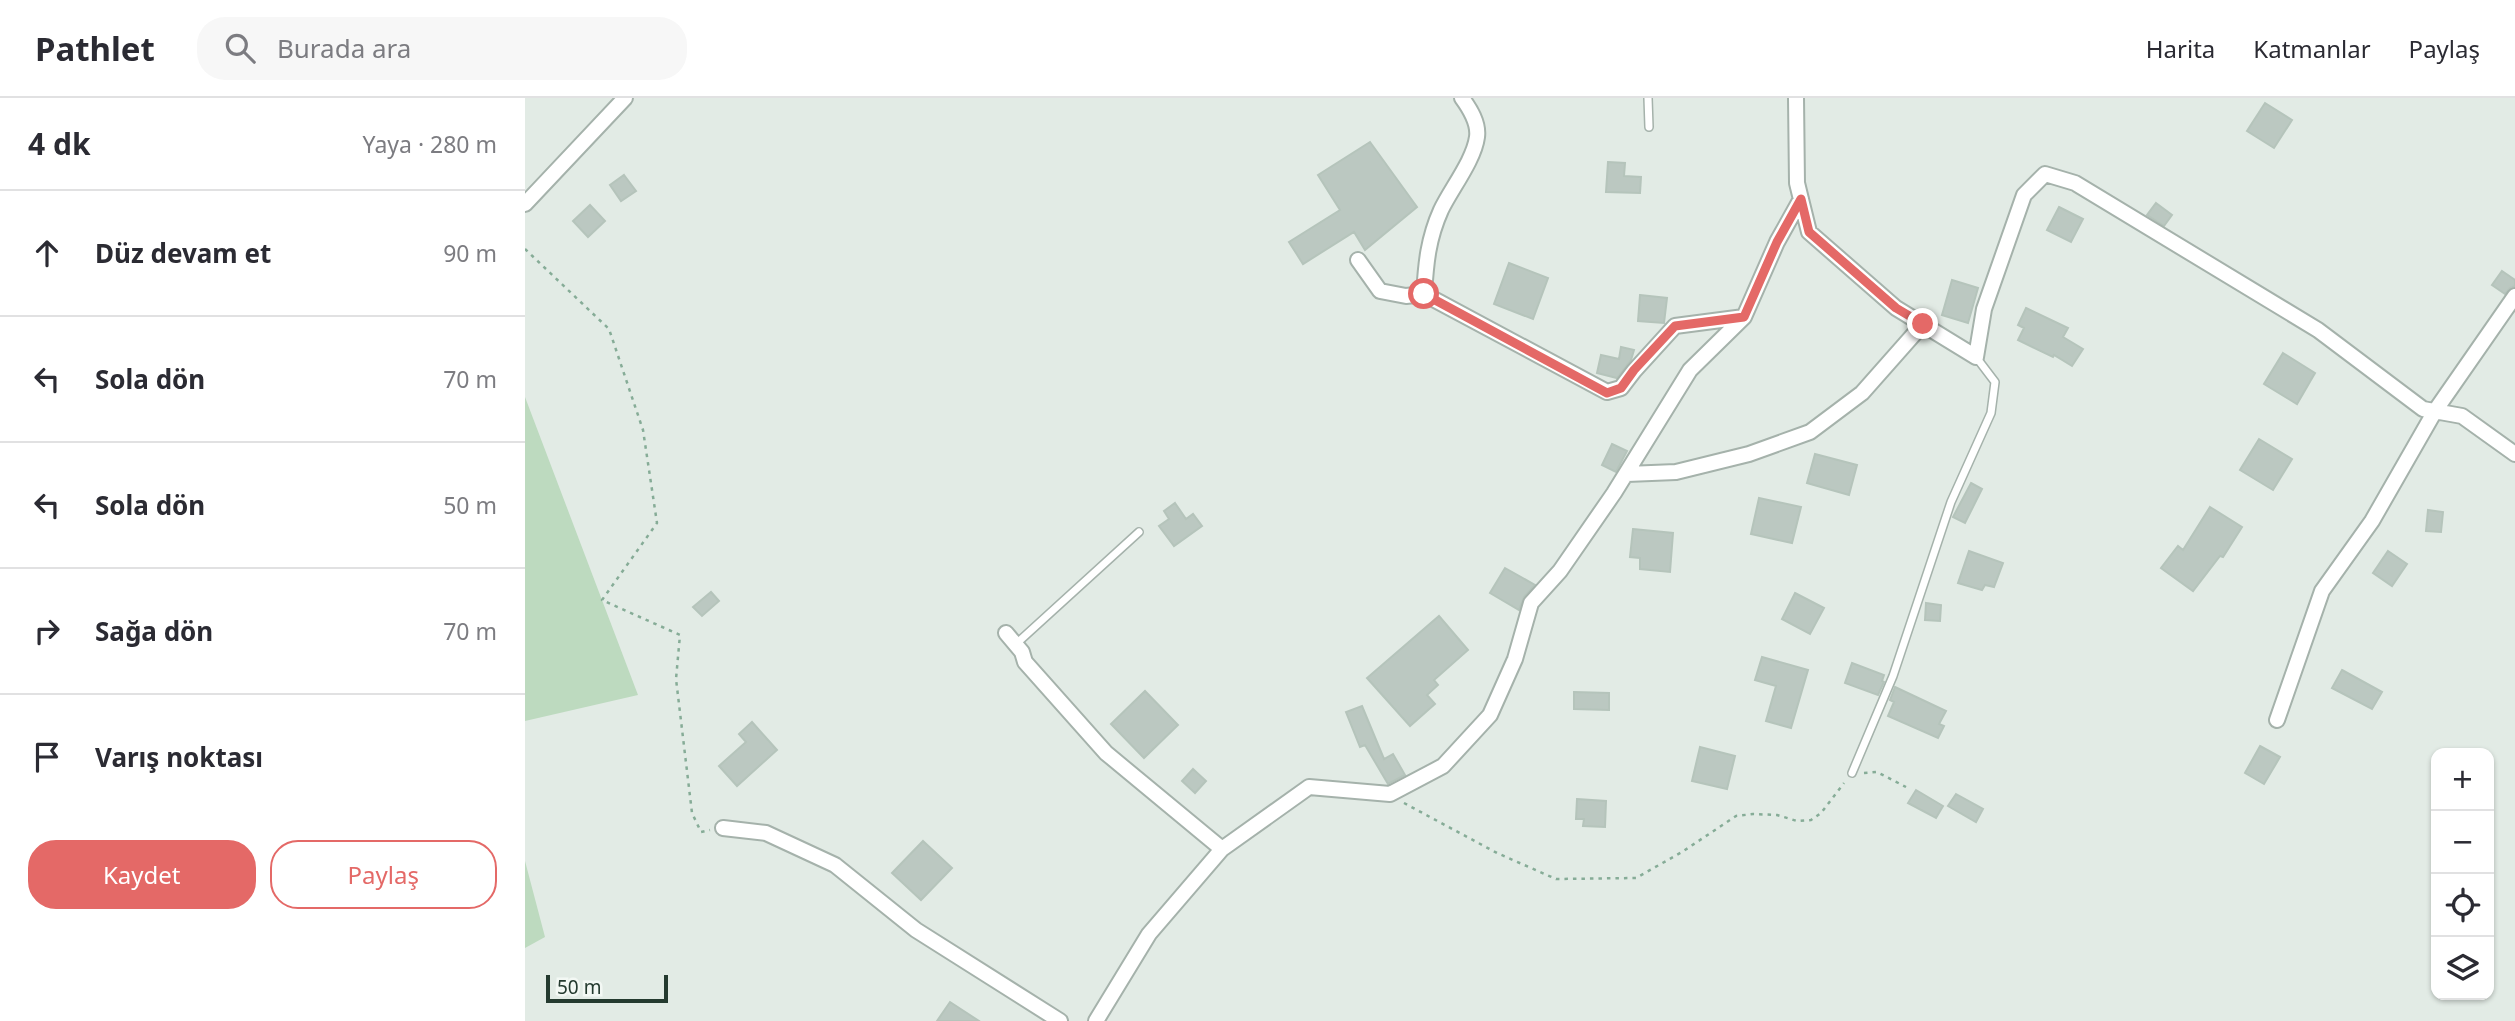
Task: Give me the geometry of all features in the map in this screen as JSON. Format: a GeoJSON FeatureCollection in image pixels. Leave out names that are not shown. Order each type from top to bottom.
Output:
{"type":"FeatureCollection","features":[{"type":"Feature","properties":{"kind":"street"},"geometry":{"type":"LineString","coordinates":[[525,204],[625,98]]}},
{"type":"Feature","properties":{"kind":"street"},"geometry":{"type":"LineString","coordinates":[[1424,294],[1427,248],[1441,210],[1469,158],[1477,137],[1473,114],[1462,98]]}},
{"type":"Feature","properties":{"kind":"street"},"geometry":{"type":"LineString","coordinates":[[1796,98],[1797,183],[1809,232],[1896,308],[1976,357],[1984,309],[2024,195],[2045,174],[2075,183],[2318,330],[2423,409],[2462,416],[2515,454]]}},
{"type":"Feature","properties":{"kind":"street"},"geometry":{"type":"LineString","coordinates":[[1096,1021],[1149,934],[1222,849],[1309,787],[1389,794],[1443,766],[1490,715],[1515,659],[1531,603],[1560,571],[1627,474],[1691,370],[1744,317],[1777,242],[1801,199]]}},
{"type":"Feature","properties":{"kind":"street"},"geometry":{"type":"LineString","coordinates":[[1358,260],[1380,291],[1406,296],[1424,294],[1607,393],[1621,388],[1675,326],[1744,317]]}},
{"type":"Feature","properties":{"kind":"street"},"geometry":{"type":"LineString","coordinates":[[2277,720],[2322,591],[2372,521],[2435,411],[2515,296]]}},
{"type":"Feature","properties":{"kind":"street"},"geometry":{"type":"LineString","coordinates":[[1627,474],[1676,472],[1749,454],[1810,432],[1863,393],[1923,324]]}},
{"type":"Feature","properties":{"kind":"street"},"geometry":{"type":"LineString","coordinates":[[1011,639],[1022,652],[1025,662],[1105,753],[1222,849]]}},
{"type":"Feature","properties":{"kind":"street"},"geometry":{"type":"LineString","coordinates":[[723,828],[766,833],[835,865],[916,930],[1060,1021]]}},
{"type":"Feature","properties":{"kind":"lane"},"geometry":{"type":"LineString","coordinates":[[1648,98],[1649,127]]}},
{"type":"Feature","properties":{"kind":"lane"},"geometry":{"type":"LineString","coordinates":[[1853,773],[1893,676],[1951,502],[1991,413],[1995,382],[1976,357]]}},
{"type":"Feature","properties":{"kind":"lane"},"geometry":{"type":"LineString","coordinates":[[1011,639],[1139,532]]}},
{"type":"Feature","properties":{"kind":"path"},"geometry":{"type":"LineString","coordinates":[[525,249],[609,329],[643,430],[657,523],[602,600],[680,635],[677,679],[692,813],[701,832],[723,828]]}},
{"type":"Feature","properties":{"kind":"path"},"geometry":{"type":"LineString","coordinates":[[1389,794],[1486,848],[1556,879],[1636,878],[1682,852],[1736,816],[1777,815],[1797,821],[1811,820],[1821,813],[1853,773],[1877,772],[1906,787]]}},
{"type":"Feature","properties":{"kind":"green space"},"geometry":{"type":"Polygon","coordinates":[[[525,397],[638,695],[525,721],[525,397]]]}},
{"type":"Feature","properties":{"kind":"green space"},"geometry":{"type":"Polygon","coordinates":[[[525,861],[545,937],[525,948],[525,861]]]}},
{"type":"Feature","properties":{"kind":"building"},"geometry":{"type":"Polygon","coordinates":[[[2265,103],[2292,120],[2274,148],[2247,131],[2265,103]]]}},
{"type":"Feature","properties":{"kind":"building"},"geometry":{"type":"Polygon","coordinates":[[[1370,142],[1417,207],[1365,250],[1354,232],[1303,264],[1289,242],[1340,210],[1318,175],[1370,142]]]}},
{"type":"Feature","properties":{"kind":"building"},"geometry":{"type":"Polygon","coordinates":[[[1608,162],[1625,163],[1624,176],[1641,177],[1640,193],[1606,192],[1608,162]]]}},
{"type":"Feature","properties":{"kind":"building"},"geometry":{"type":"Polygon","coordinates":[[[624,175],[636,191],[621,201],[610,185],[624,175]]]}},
{"type":"Feature","properties":{"kind":"building"},"geometry":{"type":"Polygon","coordinates":[[[2156,203],[2172,215],[2164,226],[2147,215],[2156,203]]]}},
{"type":"Feature","properties":{"kind":"building"},"geometry":{"type":"Polygon","coordinates":[[[590,205],[605,221],[588,237],[573,221],[590,205]]]}},
{"type":"Feature","properties":{"kind":"building"},"geometry":{"type":"Polygon","coordinates":[[[2059,207],[2083,219],[2071,242],[2047,230],[2059,207]]]}},
{"type":"Feature","properties":{"kind":"building"},"geometry":{"type":"Polygon","coordinates":[[[1509,263],[1548,278],[1533,319],[1494,304],[1509,263]]]}},
{"type":"Feature","properties":{"kind":"building"},"geometry":{"type":"Polygon","coordinates":[[[2502,271],[2515,280],[2515,286],[2505,294],[2492,285],[2502,271]]]}},
{"type":"Feature","properties":{"kind":"building"},"geometry":{"type":"Polygon","coordinates":[[[1952,280],[1978,288],[1968,323],[1942,315],[1952,280]]]}},
{"type":"Feature","properties":{"kind":"building"},"geometry":{"type":"Polygon","coordinates":[[[1640,295],[1667,298],[1664,323],[1638,321],[1640,295]]]}},
{"type":"Feature","properties":{"kind":"building"},"geometry":{"type":"Polygon","coordinates":[[[2026,308],[2068,328],[2063,337],[2083,349],[2072,366],[2054,355],[2053,357],[2018,340],[2024,328],[2018,325],[2026,308]]]}},
{"type":"Feature","properties":{"kind":"building"},"geometry":{"type":"Polygon","coordinates":[[[1621,347],[1634,350],[1631,360],[1617,378],[1597,373],[1601,355],[1619,359],[1621,347]]]}},
{"type":"Feature","properties":{"kind":"building"},"geometry":{"type":"Polygon","coordinates":[[[2283,353],[2315,373],[2297,404],[2264,384],[2283,353]]]}},
{"type":"Feature","properties":{"kind":"building"},"geometry":{"type":"Polygon","coordinates":[[[2259,439],[2292,459],[2273,490],[2240,470],[2259,439]]]}},
{"type":"Feature","properties":{"kind":"building"},"geometry":{"type":"Polygon","coordinates":[[[1612,444],[1627,451],[1616,472],[1602,465],[1612,444]]]}},
{"type":"Feature","properties":{"kind":"building"},"geometry":{"type":"Polygon","coordinates":[[[1815,454],[1857,465],[1849,495],[1807,483],[1815,454]]]}},
{"type":"Feature","properties":{"kind":"building"},"geometry":{"type":"Polygon","coordinates":[[[1971,483],[1982,489],[1965,523],[1953,517],[1971,483]]]}},
{"type":"Feature","properties":{"kind":"building"},"geometry":{"type":"Polygon","coordinates":[[[1759,498],[1801,507],[1792,543],[1751,534],[1759,498]]]}},
{"type":"Feature","properties":{"kind":"building"},"geometry":{"type":"Polygon","coordinates":[[[1175,503],[1186,519],[1193,514],[1202,526],[1174,546],[1159,526],[1169,519],[1164,511],[1175,503]]]}},
{"type":"Feature","properties":{"kind":"building"},"geometry":{"type":"Polygon","coordinates":[[[2210,507],[2242,527],[2223,557],[2220,556],[2193,591],[2161,568],[2178,546],[2183,550],[2210,507]]]}},
{"type":"Feature","properties":{"kind":"building"},"geometry":{"type":"Polygon","coordinates":[[[2428,510],[2443,512],[2441,532],[2426,531],[2428,510]]]}},
{"type":"Feature","properties":{"kind":"building"},"geometry":{"type":"Polygon","coordinates":[[[1633,529],[1673,533],[1670,572],[1640,569],[1640,558],[1630,557],[1633,529]]]}},
{"type":"Feature","properties":{"kind":"building"},"geometry":{"type":"Polygon","coordinates":[[[1969,551],[2003,563],[1994,587],[1985,585],[1982,590],[1958,583],[1969,551]]]}},
{"type":"Feature","properties":{"kind":"building"},"geometry":{"type":"Polygon","coordinates":[[[2388,551],[2407,564],[2392,586],[2373,573],[2388,551]]]}},
{"type":"Feature","properties":{"kind":"building"},"geometry":{"type":"Polygon","coordinates":[[[1505,568],[1535,585],[1524,597],[1519,610],[1490,593],[1505,568]]]}},
{"type":"Feature","properties":{"kind":"building"},"geometry":{"type":"Polygon","coordinates":[[[711,592],[719,601],[702,616],[693,607],[711,592]]]}},
{"type":"Feature","properties":{"kind":"building"},"geometry":{"type":"Polygon","coordinates":[[[1795,593],[1824,608],[1810,634],[1782,619],[1795,593]]]}},
{"type":"Feature","properties":{"kind":"building"},"geometry":{"type":"Polygon","coordinates":[[[1926,603],[1941,605],[1940,621],[1925,620],[1926,603]]]}},
{"type":"Feature","properties":{"kind":"building"},"geometry":{"type":"Polygon","coordinates":[[[1439,616],[1468,650],[1434,680],[1438,685],[1427,695],[1435,704],[1410,726],[1367,678],[1439,616]]]}},
{"type":"Feature","properties":{"kind":"building"},"geometry":{"type":"Polygon","coordinates":[[[1762,657],[1808,670],[1791,728],[1766,721],[1776,686],[1755,680],[1762,657]]]}},
{"type":"Feature","properties":{"kind":"building"},"geometry":{"type":"Polygon","coordinates":[[[1852,663],[1884,675],[1878,695],[1845,683],[1852,663]]]}},
{"type":"Feature","properties":{"kind":"building"},"geometry":{"type":"Polygon","coordinates":[[[2342,670],[2382,692],[2372,709],[2332,688],[2342,670]]]}},
{"type":"Feature","properties":{"kind":"building"},"geometry":{"type":"Polygon","coordinates":[[[1895,687],[1946,711],[1939,724],[1944,726],[1938,738],[1888,716],[1894,702],[1890,700],[1895,687]]]}},
{"type":"Feature","properties":{"kind":"building"},"geometry":{"type":"Polygon","coordinates":[[[1145,691],[1178,725],[1144,758],[1111,724],[1145,691]]]}},
{"type":"Feature","properties":{"kind":"building"},"geometry":{"type":"Polygon","coordinates":[[[1574,692],[1609,693],[1609,710],[1574,709],[1574,692]]]}},
{"type":"Feature","properties":{"kind":"building"},"geometry":{"type":"Polygon","coordinates":[[[1362,706],[1384,759],[1393,754],[1405,775],[1388,784],[1365,745],[1360,747],[1346,712],[1362,706]]]}},
{"type":"Feature","properties":{"kind":"building"},"geometry":{"type":"Polygon","coordinates":[[[752,722],[777,750],[737,786],[719,766],[746,742],[739,734],[752,722]]]}},
{"type":"Feature","properties":{"kind":"building"},"geometry":{"type":"Polygon","coordinates":[[[2260,746],[2280,757],[2264,784],[2245,773],[2260,746]]]}},
{"type":"Feature","properties":{"kind":"building"},"geometry":{"type":"Polygon","coordinates":[[[1700,747],[1735,756],[1727,789],[1692,781],[1700,747]]]}},
{"type":"Feature","properties":{"kind":"building"},"geometry":{"type":"Polygon","coordinates":[[[1193,769],[1206,781],[1195,793],[1182,781],[1193,769]]]}},
{"type":"Feature","properties":{"kind":"building"},"geometry":{"type":"Polygon","coordinates":[[[1916,790],[1943,806],[1936,818],[1908,803],[1916,790]]]}},
{"type":"Feature","properties":{"kind":"building"},"geometry":{"type":"Polygon","coordinates":[[[1956,794],[1983,809],[1976,822],[1948,806],[1956,794]]]}},
{"type":"Feature","properties":{"kind":"building"},"geometry":{"type":"Polygon","coordinates":[[[1577,799],[1606,801],[1605,827],[1583,826],[1584,819],[1576,819],[1577,799]]]}},
{"type":"Feature","properties":{"kind":"building"},"geometry":{"type":"Polygon","coordinates":[[[923,841],[952,868],[921,900],[892,873],[923,841]]]}},
{"type":"Feature","properties":{"kind":"building"},"geometry":{"type":"Polygon","coordinates":[[[950,1002],[979,1021],[937,1021],[950,1002]]]}},
{"type":"Feature","properties":{"kind":"route"},"geometry":{"type":"LineString","coordinates":[[1424,294],[1607,393],[1621,388],[1675,326],[1744,317],[1777,242],[1801,199],[1809,232],[1896,308],[1923,324]]}}]}
